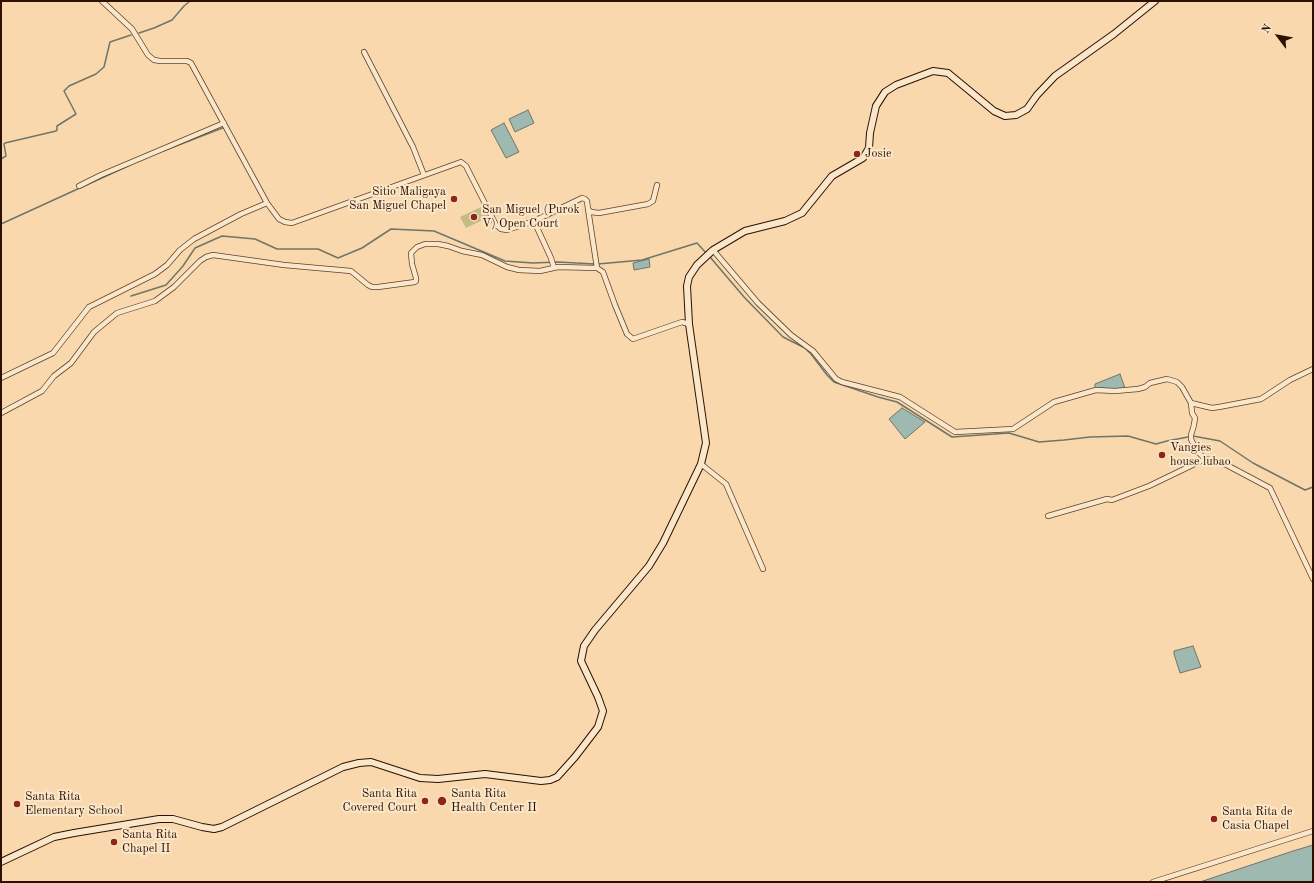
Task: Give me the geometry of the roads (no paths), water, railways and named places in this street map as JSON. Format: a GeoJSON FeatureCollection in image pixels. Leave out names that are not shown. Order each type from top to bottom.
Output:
{"type":"FeatureCollection","features":[{"type":"Feature","properties":{"kind":"street"},"geometry":{"type":"LineString","coordinates":[[102,1],[132,29],[148,55],[154,60],[187,61],[191,63],[267,203],[279,219],[284,222],[292,223],[461,162],[466,166],[496,225],[506,230],[534,221],[582,198],[586,201],[597,268]]}},
{"type":"Feature","properties":{"kind":"street"},"geometry":{"type":"LineString","coordinates":[[1,862],[54,837],[151,820],[173,819],[214,829],[222,827],[343,767],[359,763],[371,762],[420,778],[438,779],[485,774],[541,781],[550,780],[561,772],[575,757],[598,727],[603,711],[581,661],[584,646],[595,630],[649,566],[663,543],[701,464],[706,443],[689,324],[687,286],[689,277],[697,265],[713,250],[745,231],[785,221],[802,213],[832,176],[863,158],[868,148],[876,106],[885,92],[896,85],[933,71],[940,72],[948,74],[994,111],[1005,116],[1016,114],[1027,108],[1055,76],[1114,34],[1156,1]]}},
{"type":"Feature","properties":{"kind":"street"},"geometry":{"type":"LineString","coordinates":[[364,52],[413,147],[424,175]]}},
{"type":"Feature","properties":{"kind":"street"},"geometry":{"type":"LineString","coordinates":[[79,186],[101,175],[224,123]]}},
{"type":"Feature","properties":{"kind":"street"},"geometry":{"type":"LineString","coordinates":[[588,209],[591,212],[599,213],[648,204],[653,201],[657,185]]}},
{"type":"Feature","properties":{"kind":"street"},"geometry":{"type":"LineString","coordinates":[[1,378],[53,353],[89,307],[155,274],[194,239],[240,214],[267,203]]}},
{"type":"Feature","properties":{"kind":"street"},"geometry":{"type":"LineString","coordinates":[[534,221],[551,258],[553,266]]}},
{"type":"Feature","properties":{"kind":"street"},"geometry":{"type":"LineString","coordinates":[[1,413],[42,391],[54,376],[71,363],[94,332],[117,313],[155,301],[174,287],[206,257],[213,256],[284,265],[351,271],[372,287],[412,283],[416,281],[411,253],[417,247],[433,243],[482,256],[507,267],[519,270],[540,270],[553,266],[597,268],[603,272],[627,334],[633,339],[682,322],[689,324]]}},
{"type":"Feature","properties":{"kind":"street"},"geometry":{"type":"LineString","coordinates":[[713,250],[758,304],[791,335],[814,351],[836,379],[842,382],[900,397],[955,432],[1013,429],[1054,402],[1096,390],[1115,391],[1138,389],[1145,387],[1150,383],[1168,379],[1177,382],[1182,387],[1191,403],[1192,414],[1195,418],[1191,439],[1196,450],[1205,459],[1221,462],[1270,488],[1313,579]]}},
{"type":"Feature","properties":{"kind":"street"},"geometry":{"type":"LineString","coordinates":[[1191,403],[1212,408],[1261,399],[1290,380],[1313,369]]}},
{"type":"Feature","properties":{"kind":"street"},"geometry":{"type":"LineString","coordinates":[[1048,516],[1107,499],[1112,500],[1149,486],[1205,459]]}},
{"type":"Feature","properties":{"kind":"street"},"geometry":{"type":"LineString","coordinates":[[701,464],[726,484],[763,569]]}},
{"type":"Feature","properties":{"kind":"street"},"geometry":{"type":"LineString","coordinates":[[1153,882],[1313,831]]}},
{"type":"Feature","properties":{"kind":"waterway"},"geometry":{"type":"LineString","coordinates":[[139,33],[172,20],[190,1]]}},
{"type":"Feature","properties":{"kind":"waterway"},"geometry":{"type":"LineString","coordinates":[[1,159],[6,156],[5,143],[56,131],[57,126],[76,114],[64,91],[69,86],[96,74],[104,67],[110,42],[131,35]]}},
{"type":"Feature","properties":{"kind":"waterway"},"geometry":{"type":"LineString","coordinates":[[163,151],[225,127]]}},
{"type":"Feature","properties":{"kind":"waterway"},"geometry":{"type":"LineString","coordinates":[[1,224],[128,166]]}},
{"type":"Feature","properties":{"kind":"waterway"},"geometry":{"type":"LineString","coordinates":[[131,296],[166,285],[183,266],[195,248],[222,236],[255,239],[277,249],[318,249],[338,258],[362,248],[391,229],[434,231],[505,261],[595,264]]}},
{"type":"Feature","properties":{"kind":"waterway"},"geometry":{"type":"LineString","coordinates":[[598,264],[642,260],[697,243],[707,254]]}},
{"type":"Feature","properties":{"kind":"waterway"},"geometry":{"type":"LineString","coordinates":[[710,257],[744,297],[783,337],[805,348],[834,382],[897,402],[952,437],[1009,433],[1039,442],[1090,437],[1128,436],[1156,444],[1193,436],[1220,441],[1253,463],[1305,490],[1313,487]]}},
{"type":"Feature","properties":{"kind":"place","name":"Josie"},"geometry":{"type":"Point","coordinates":[857,154]}},
{"type":"Feature","properties":{"kind":"place","name":"Sitio Maligaya San Miguel Chapel"},"geometry":{"type":"Point","coordinates":[454,199]}},
{"type":"Feature","properties":{"kind":"place","name":"San Miguel (Purok V) Open Court"},"geometry":{"type":"Point","coordinates":[474,217]}},
{"type":"Feature","properties":{"kind":"place","name":"Vangies house lubao"},"geometry":{"type":"Point","coordinates":[1162,455]}},
{"type":"Feature","properties":{"kind":"place","name":"Santa Rita Covered Court"},"geometry":{"type":"Point","coordinates":[425,801]}},
{"type":"Feature","properties":{"kind":"place","name":"Santa Rita Health Center II"},"geometry":{"type":"Point","coordinates":[442,801]}},
{"type":"Feature","properties":{"kind":"place","name":"Santa Rita Elementary School"},"geometry":{"type":"Point","coordinates":[17,804]}},
{"type":"Feature","properties":{"kind":"place","name":"Santa Rita de Casia Chapel"},"geometry":{"type":"Point","coordinates":[1214,819]}},
{"type":"Feature","properties":{"kind":"place","name":"Santa Rita Chapel II"},"geometry":{"type":"Point","coordinates":[114,842]}}]}
